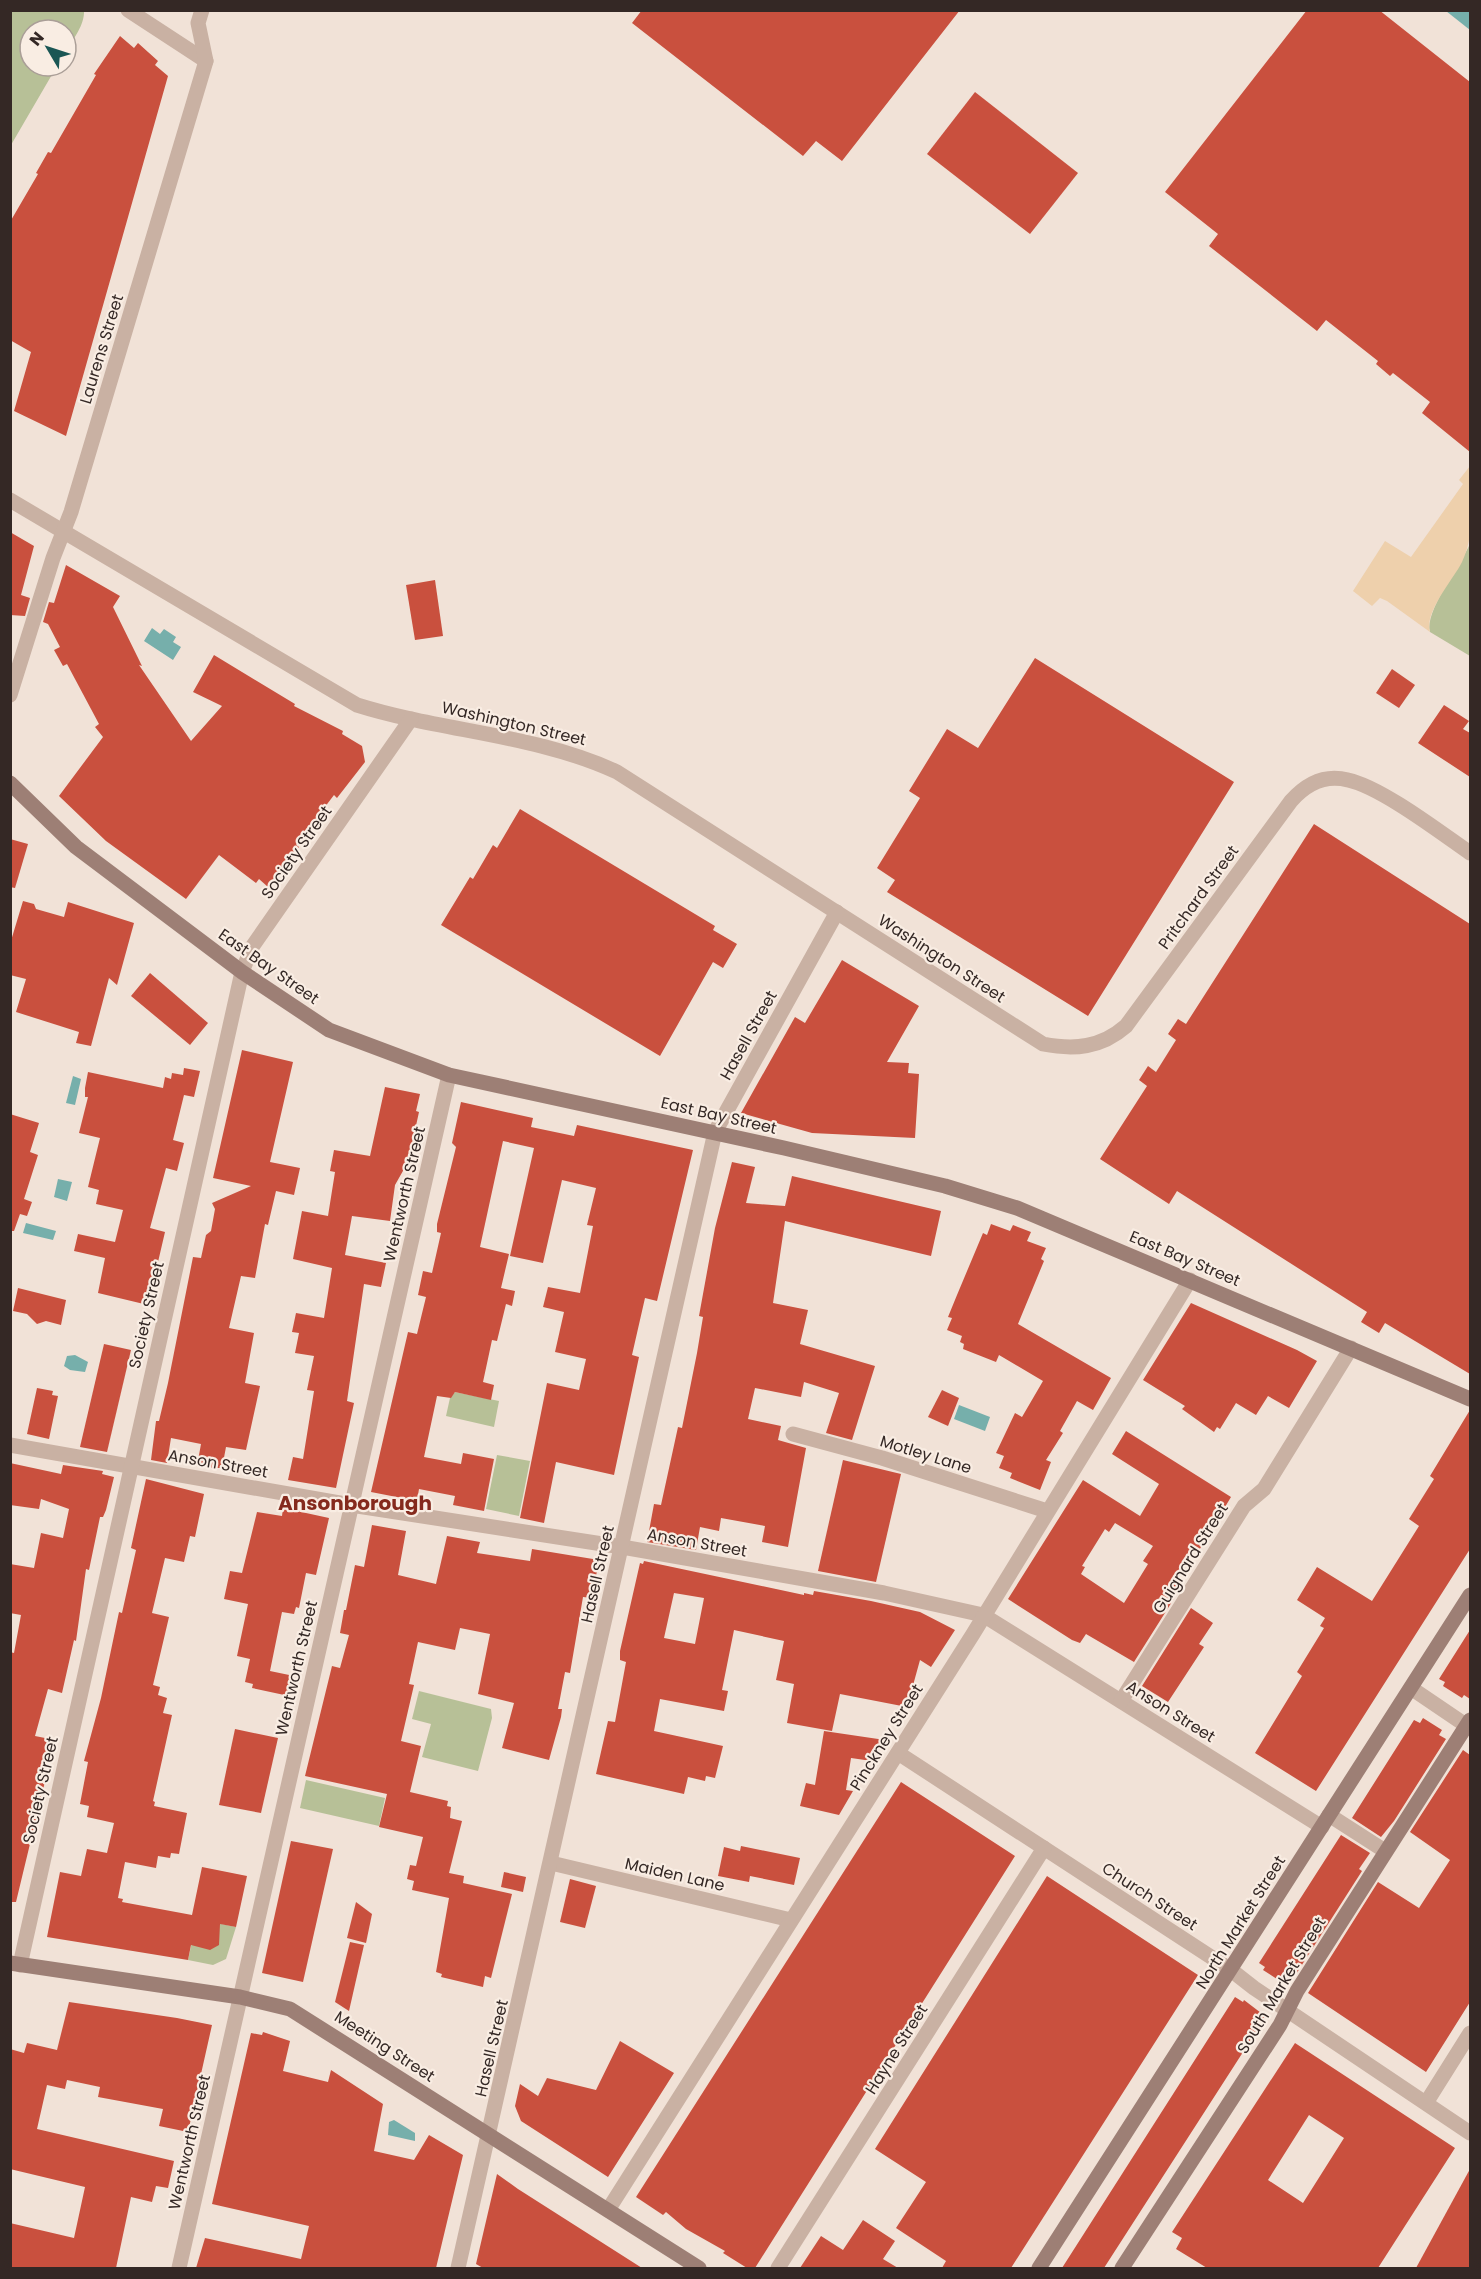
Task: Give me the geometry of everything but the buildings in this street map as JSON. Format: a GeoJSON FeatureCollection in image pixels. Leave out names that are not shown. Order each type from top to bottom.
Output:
{"type":"FeatureCollection","features":[{"type":"Feature","properties":{"kind":"street"},"geometry":{"type":"LineString","coordinates":[[128,10],[206,61]]}},
{"type":"Feature","properties":{"kind":"street","name":"Laurens Street"},"geometry":{"type":"LineString","coordinates":[[10,695],[64,530],[206,61],[198,23],[202,10]]}},
{"type":"Feature","properties":{"kind":"street","name":"Washington Street"},"geometry":{"type":"LineString","coordinates":[[10,500],[357,705],[411,719],[553,748],[584,756],[617,772],[1031,1038],[1067,1049],[1093,1045]]}},
{"type":"Feature","properties":{"kind":"street","name":"Society Street"},"geometry":{"type":"LineString","coordinates":[[15,1964],[242,972],[252,947],[411,719]]}},
{"type":"Feature","properties":{"kind":"street","name":"Pritchard Street"},"geometry":{"type":"LineString","coordinates":[[1093,1045],[1116,1035],[1126,1026],[1295,796],[1314,782],[1335,778],[1357,783],[1470,853]]}},
{"type":"Feature","properties":{"kind":"street","name":"East Bay Street"},"geometry":{"type":"LineString","coordinates":[[10,783],[76,847],[242,972],[328,1030],[449,1075],[715,1132],[945,1186],[1017,1208],[1470,1399]]}},
{"type":"Feature","properties":{"kind":"street","name":"Hasell Street"},"geometry":{"type":"LineString","coordinates":[[458,2268],[715,1132],[837,912]]}},
{"type":"Feature","properties":{"kind":"street","name":"Wentworth Street"},"geometry":{"type":"LineString","coordinates":[[179,2268],[449,1075]]}},
{"type":"Feature","properties":{"kind":"street","name":"Pinckney Street"},"geometry":{"type":"LineString","coordinates":[[608,2210],[898,1753],[1190,1280]]}},
{"type":"Feature","properties":{"kind":"street","name":"Guignard Street"},"geometry":{"type":"LineString","coordinates":[[1121,1701],[1244,1506],[1264,1489],[1352,1348]]}},
{"type":"Feature","properties":{"kind":"street","name":"Motley Lane"},"geometry":{"type":"LineString","coordinates":[[793,1434],[882,1458],[1047,1511]]}},
{"type":"Feature","properties":{"kind":"street","name":"Anson Street"},"geometry":{"type":"LineString","coordinates":[[10,1445],[351,1505],[622,1547],[927,1600],[983,1615],[1121,1701],[1326,1821],[1385,1851]]}},
{"type":"Feature","properties":{"kind":"street","name":"North Market Street"},"geometry":{"type":"LineString","coordinates":[[1039,2268],[1470,1595]]}},
{"type":"Feature","properties":{"kind":"street"},"geometry":{"type":"LineString","coordinates":[[1411,1688],[1469,1724]]}},
{"type":"Feature","properties":{"kind":"street","name":"South Market Street"},"geometry":{"type":"LineString","coordinates":[[1122,2268],[1280,2025],[1286,2009],[1385,1851],[1469,1724]]}},
{"type":"Feature","properties":{"kind":"street","name":"Church Street"},"geometry":{"type":"LineString","coordinates":[[898,1753],[1231,1970],[1470,2133]]}},
{"type":"Feature","properties":{"kind":"street","name":"Hayne Street"},"geometry":{"type":"LineString","coordinates":[[778,2268],[1044,1848]]}},
{"type":"Feature","properties":{"kind":"street","name":"Maiden Lane"},"geometry":{"type":"LineString","coordinates":[[551,1863],[791,1920]]}},
{"type":"Feature","properties":{"kind":"street","name":"Meeting Street"},"geometry":{"type":"LineString","coordinates":[[15,1964],[240,1997],[280,2006],[307,2018],[699,2268]]}},
{"type":"Feature","properties":{"kind":"street"},"geometry":{"type":"LineString","coordinates":[[1426,2103],[1470,2033]]}},
{"type":"Feature","properties":{"kind":"green space"},"geometry":{"type":"Polygon","coordinates":[[[11,10],[84,10],[78,32],[78,18],[18,18],[18,78],[50,78],[11,145],[11,10]]]}},
{"type":"Feature","properties":{"kind":"green space"},"geometry":{"type":"Polygon","coordinates":[[[1470,544],[1470,656],[1430,632],[1430,623],[1438,601],[1470,544]]]}},
{"type":"Feature","properties":{"kind":"green space"},"geometry":{"type":"Polygon","coordinates":[[[455,1392],[499,1401],[494,1427],[446,1416],[450,1398],[455,1392]]]}},
{"type":"Feature","properties":{"kind":"green space"},"geometry":{"type":"Polygon","coordinates":[[[497,1455],[530,1461],[519,1516],[486,1509],[497,1455]]]}},
{"type":"Feature","properties":{"kind":"green space"},"geometry":{"type":"Polygon","coordinates":[[[419,1691],[491,1709],[492,1718],[478,1771],[422,1757],[431,1724],[412,1719],[419,1691]]]}},
{"type":"Feature","properties":{"kind":"green space"},"geometry":{"type":"Polygon","coordinates":[[[306,1780],[385,1798],[379,1826],[300,1808],[306,1780]]]}},
{"type":"Feature","properties":{"kind":"green space"},"geometry":{"type":"Polygon","coordinates":[[[197,1919],[236,1927],[226,1959],[213,1965],[188,1960],[197,1919]]]}},
{"type":"Feature","properties":{"kind":"sand"},"geometry":{"type":"Polygon","coordinates":[[[1470,466],[1472,515],[1469,539],[1462,562],[1440,596],[1431,615],[1430,632],[1387,601],[1380,598],[1372,606],[1353,591],[1385,541],[1411,557],[1463,484],[1459,480],[1470,466]]]}},
{"type":"Feature","properties":{"kind":"water"},"geometry":{"type":"Polygon","coordinates":[[[1446,11],[1470,11],[1470,30],[1446,11]]]}},
{"type":"Feature","properties":{"kind":"water"},"geometry":{"type":"Polygon","coordinates":[[[152,628],[160,634],[164,629],[176,637],[173,642],[181,647],[173,660],[144,641],[152,628]]]}},
{"type":"Feature","properties":{"kind":"water"},"geometry":{"type":"Polygon","coordinates":[[[73,1076],[81,1079],[75,1105],[66,1103],[73,1076]]]}},
{"type":"Feature","properties":{"kind":"water"},"geometry":{"type":"Polygon","coordinates":[[[58,1179],[72,1182],[67,1201],[54,1197],[58,1179]]]}},
{"type":"Feature","properties":{"kind":"water"},"geometry":{"type":"Polygon","coordinates":[[[26,1223],[56,1231],[53,1240],[23,1233],[26,1223]]]}},
{"type":"Feature","properties":{"kind":"water"},"geometry":{"type":"Polygon","coordinates":[[[75,1355],[88,1362],[85,1372],[70,1370],[64,1366],[67,1356],[75,1355]]]}},
{"type":"Feature","properties":{"kind":"water"},"geometry":{"type":"Polygon","coordinates":[[[959,1405],[990,1417],[985,1431],[954,1419],[959,1405]]]}},
{"type":"Feature","properties":{"kind":"water"},"geometry":{"type":"Polygon","coordinates":[[[394,2120],[415,2133],[415,2141],[388,2135],[389,2122],[394,2120]]]}},
{"type":"Feature","properties":{"kind":"district","name":"Ansonborough"},"geometry":{"type":"Point","coordinates":[355,1503]}}]}
